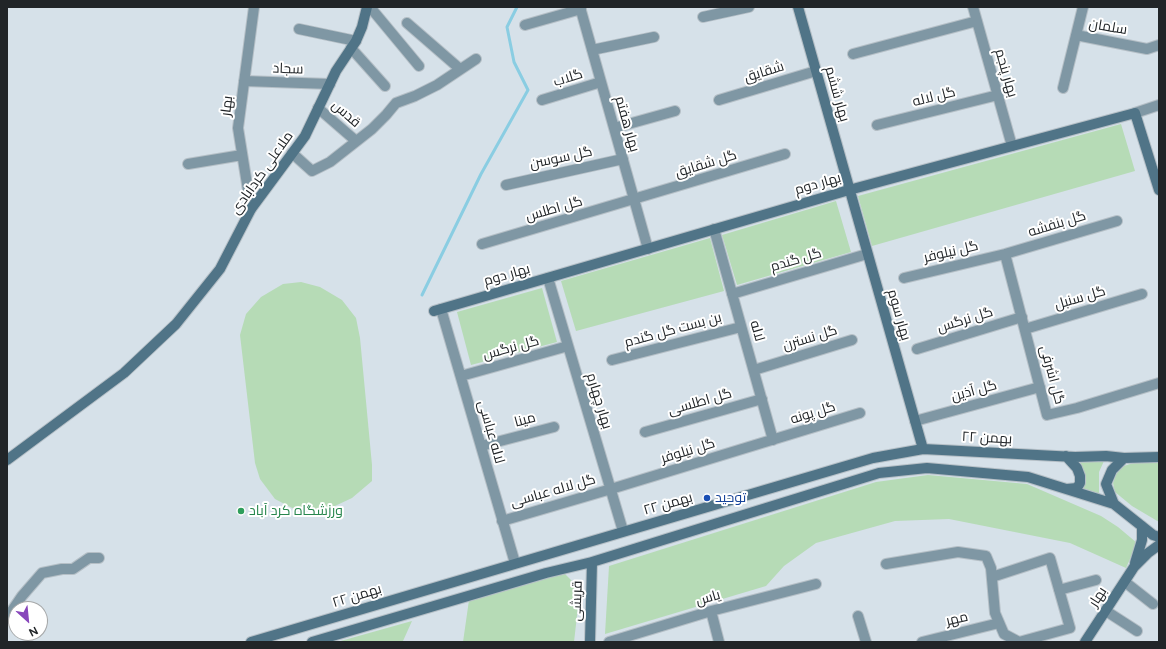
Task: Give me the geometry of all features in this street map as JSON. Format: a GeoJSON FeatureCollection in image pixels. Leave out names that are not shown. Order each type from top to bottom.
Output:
{"type":"FeatureCollection","features":[{"type":"Feature","properties":{"kind":"street","name":"بهار"},"geometry":{"type":"LineString","coordinates":[[251,209],[238,128],[254,7]]}},
{"type":"Feature","properties":{"kind":"street","name":"ملاعلی کردابادی"},"geometry":{"type":"LineString","coordinates":[[7,460],[124,374],[176,324],[220,269],[251,209],[305,136],[336,71],[362,27],[368,7]]}},
{"type":"Feature","properties":{"kind":"street"},"geometry":{"type":"LineString","coordinates":[[368,7],[419,66]]}},
{"type":"Feature","properties":{"kind":"street"},"geometry":{"type":"LineString","coordinates":[[703,17],[749,7]]}},
{"type":"Feature","properties":{"kind":"street","name":"بهار ششم"},"geometry":{"type":"LineString","coordinates":[[798,7],[849,190]]}},
{"type":"Feature","properties":{"kind":"street","name":"بهار پنجم"},"geometry":{"type":"LineString","coordinates":[[975,7],[977,21],[1012,146]]}},
{"type":"Feature","properties":{"kind":"street"},"geometry":{"type":"LineString","coordinates":[[1064,88],[1083,7]]}},
{"type":"Feature","properties":{"kind":"street"},"geometry":{"type":"LineString","coordinates":[[525,25],[580,8]]}},
{"type":"Feature","properties":{"kind":"street","name":"بهار هفتم"},"geometry":{"type":"LineString","coordinates":[[580,8],[648,249]]}},
{"type":"Feature","properties":{"kind":"street"},"geometry":{"type":"LineString","coordinates":[[853,54],[977,21]]}},
{"type":"Feature","properties":{"kind":"street"},"geometry":{"type":"LineString","coordinates":[[407,23],[460,69]]}},
{"type":"Feature","properties":{"kind":"street"},"geometry":{"type":"LineString","coordinates":[[298,29],[353,44],[385,86]]}},
{"type":"Feature","properties":{"kind":"street","name":"سلمان"},"geometry":{"type":"LineString","coordinates":[[1076,35],[1147,49],[1159,46]]}},
{"type":"Feature","properties":{"kind":"street"},"geometry":{"type":"LineString","coordinates":[[592,50],[654,37]]}},
{"type":"Feature","properties":{"kind":"street"},"geometry":{"type":"LineString","coordinates":[[292,153],[312,171],[330,162],[386,115],[396,103],[415,96],[437,85],[476,59]]}},
{"type":"Feature","properties":{"kind":"street","name":"شقایق"},"geometry":{"type":"LineString","coordinates":[[719,100],[816,71]]}},
{"type":"Feature","properties":{"kind":"street","name":"سجاد"},"geometry":{"type":"LineString","coordinates":[[244,81],[330,84]]}},
{"type":"Feature","properties":{"kind":"street","name":"گلاب"},"geometry":{"type":"LineString","coordinates":[[542,100],[601,82]]}},
{"type":"Feature","properties":{"kind":"street","name":"گل لاله"},"geometry":{"type":"LineString","coordinates":[[877,126],[998,95]]}},
{"type":"Feature","properties":{"kind":"street"},"geometry":{"type":"LineString","coordinates":[[1159,106],[1135,113],[1159,190]]}},
{"type":"Feature","properties":{"kind":"street","name":"قدس"},"geometry":{"type":"LineString","coordinates":[[318,108],[356,141]]}},
{"type":"Feature","properties":{"kind":"street"},"geometry":{"type":"LineString","coordinates":[[614,128],[675,111]]}},
{"type":"Feature","properties":{"kind":"street","name":"بهار دوم"},"geometry":{"type":"LineString","coordinates":[[438,310],[849,190],[1135,113]]}},
{"type":"Feature","properties":{"kind":"street","name":"گل شقایق"},"geometry":{"type":"LineString","coordinates":[[634,200],[785,154]]}},
{"type":"Feature","properties":{"kind":"street"},"geometry":{"type":"LineString","coordinates":[[188,164],[242,155]]}},
{"type":"Feature","properties":{"kind":"street","name":"گل سوسن"},"geometry":{"type":"LineString","coordinates":[[506,185],[623,159]]}},
{"type":"Feature","properties":{"kind":"street","name":"بهار سوم"},"geometry":{"type":"LineString","coordinates":[[849,190],[923,448]]}},
{"type":"Feature","properties":{"kind":"street","name":"گل اطلس"},"geometry":{"type":"LineString","coordinates":[[482,244],[634,200]]}},
{"type":"Feature","properties":{"kind":"street","name":"گل بنفشه"},"geometry":{"type":"LineString","coordinates":[[1005,254],[1117,221]]}},
{"type":"Feature","properties":{"kind":"street","name":"لاله"},"geometry":{"type":"LineString","coordinates":[[714,229],[774,440]]}},
{"type":"Feature","properties":{"kind":"street","name":"گل گندم"},"geometry":{"type":"LineString","coordinates":[[732,294],[867,254]]}},
{"type":"Feature","properties":{"kind":"street","name":"گل نیلوفر"},"geometry":{"type":"LineString","coordinates":[[904,278],[1005,254]]}},
{"type":"Feature","properties":{"kind":"street","name":"گل اشرفی"},"geometry":{"type":"LineString","coordinates":[[1005,254],[1047,415],[1077,408],[1159,383]]}},
{"type":"Feature","properties":{"kind":"street","name":"بهار چهارم"},"geometry":{"type":"LineString","coordinates":[[548,278],[623,531]]}},
{"type":"Feature","properties":{"kind":"street","name":"گل سنبل"},"geometry":{"type":"LineString","coordinates":[[1025,329],[1142,294]]}},
{"type":"Feature","properties":{"kind":"street","name":"لاله عباسی"},"geometry":{"type":"LineString","coordinates":[[438,310],[461,376],[515,563]]}},
{"type":"Feature","properties":{"kind":"street","name":"گل نرگس"},"geometry":{"type":"LineString","coordinates":[[917,349],[1022,317]]}},
{"type":"Feature","properties":{"kind":"street","name":"بن بست گل گندم"},"geometry":{"type":"LineString","coordinates":[[612,360],[741,327]]}},
{"type":"Feature","properties":{"kind":"street","name":"گل نسترن"},"geometry":{"type":"LineString","coordinates":[[754,370],[852,340]]}},
{"type":"Feature","properties":{"kind":"street","name":"گل نرگس"},"geometry":{"type":"LineString","coordinates":[[461,376],[568,346]]}},
{"type":"Feature","properties":{"kind":"street","name":"گل آذین"},"geometry":{"type":"LineString","coordinates":[[915,421],[1040,387]]}},
{"type":"Feature","properties":{"kind":"street","name":"گل اطلسی"},"geometry":{"type":"LineString","coordinates":[[645,432],[762,399]]}},
{"type":"Feature","properties":{"kind":"street","name":"گل پونه"},"geometry":{"type":"LineString","coordinates":[[774,440],[860,413]]}},
{"type":"Feature","properties":{"kind":"street","name":"مینا"},"geometry":{"type":"LineString","coordinates":[[481,446],[554,427]]}},
{"type":"Feature","properties":{"kind":"street","name":"گل نیلوفر"},"geometry":{"type":"LineString","coordinates":[[611,489],[774,440]]}},
{"type":"Feature","properties":{"kind":"street","name":"۲۲ بهمن"},"geometry":{"type":"LineString","coordinates":[[251,642],[873,458],[923,448],[1066,456],[1106,456],[1124,458],[1159,457]]}},
{"type":"Feature","properties":{"kind":"street"},"geometry":{"type":"LineString","coordinates":[[1066,456],[1077,468],[1080,476],[1080,483],[1077,488],[1067,490]]}},
{"type":"Feature","properties":{"kind":"street"},"geometry":{"type":"LineString","coordinates":[[1114,504],[1106,484],[1112,470],[1124,458]]}},
{"type":"Feature","properties":{"kind":"street"},"geometry":{"type":"LineString","coordinates":[[312,642],[546,573],[592,562],[879,473],[927,468],[1028,477],[1114,504],[1153,535],[1159,537]]}},
{"type":"Feature","properties":{"kind":"street","name":"گل لاله عباسی"},"geometry":{"type":"LineString","coordinates":[[502,520],[611,489]]}},
{"type":"Feature","properties":{"kind":"street"},"geometry":{"type":"LineString","coordinates":[[1134,567],[1142,540],[1142,526]]}},
{"type":"Feature","properties":{"kind":"street"},"geometry":{"type":"LineString","coordinates":[[1134,567],[1148,552],[1159,545]]}},
{"type":"Feature","properties":{"kind":"street"},"geometry":{"type":"LineString","coordinates":[[886,564],[958,552],[986,556],[991,568],[995,613],[1004,634],[1019,642],[1070,628],[1050,558],[992,577]]}},
{"type":"Feature","properties":{"kind":"street"},"geometry":{"type":"LineString","coordinates":[[7,618],[22,596],[42,572],[73,569],[89,558],[99,558]]}},
{"type":"Feature","properties":{"kind":"street","name":"قریشی"},"geometry":{"type":"LineString","coordinates":[[590,642],[592,562]]}},
{"type":"Feature","properties":{"kind":"street","name":"بهار"},"geometry":{"type":"LineString","coordinates":[[1086,641],[1134,567]]}},
{"type":"Feature","properties":{"kind":"street"},"geometry":{"type":"LineString","coordinates":[[1059,590],[1096,580]]}},
{"type":"Feature","properties":{"kind":"street"},"geometry":{"type":"LineString","coordinates":[[1125,582],[1153,604]]}},
{"type":"Feature","properties":{"kind":"street","name":"یاس"},"geometry":{"type":"LineString","coordinates":[[608,642],[711,611],[816,584]]}},
{"type":"Feature","properties":{"kind":"street"},"geometry":{"type":"LineString","coordinates":[[711,611],[719,642]]}},
{"type":"Feature","properties":{"kind":"street"},"geometry":{"type":"LineString","coordinates":[[1106,611],[1137,630]]}},
{"type":"Feature","properties":{"kind":"street"},"geometry":{"type":"LineString","coordinates":[[858,616],[866,642]]}},
{"type":"Feature","properties":{"kind":"street","name":"مهر"},"geometry":{"type":"LineString","coordinates":[[922,642],[999,623]]}},
{"type":"Feature","properties":{"kind":"green space"},"geometry":{"type":"Polygon","coordinates":[[[1121,124],[1135,171],[872,246],[858,196],[1121,124]]]}},
{"type":"Feature","properties":{"kind":"green space"},"geometry":{"type":"Polygon","coordinates":[[[836,201],[851,252],[737,285],[722,235],[836,201]]]}},
{"type":"Feature","properties":{"kind":"green space"},"geometry":{"type":"Polygon","coordinates":[[[710,238],[724,291],[576,331],[561,281],[710,238]]]}},
{"type":"Feature","properties":{"kind":"green space"},"geometry":{"type":"Polygon","coordinates":[[[301,282],[320,287],[342,300],[356,318],[360,338],[372,465],[372,481],[352,498],[322,512],[294,509],[275,499],[260,479],[255,463],[240,335],[246,314],[261,297],[283,284],[301,282]]]}},
{"type":"Feature","properties":{"kind":"green space"},"geometry":{"type":"Polygon","coordinates":[[[542,288],[557,342],[471,365],[457,312],[542,288]]]}},
{"type":"Feature","properties":{"kind":"green space"},"geometry":{"type":"Polygon","coordinates":[[[1079,459],[1104,461],[1099,472],[1100,498],[1079,490],[1084,473],[1079,459]]]}},
{"type":"Feature","properties":{"kind":"green space"},"geometry":{"type":"Polygon","coordinates":[[[1136,462],[1159,463],[1159,522],[1132,506],[1115,492],[1113,483],[1117,472],[1124,466],[1136,462]]]}},
{"type":"Feature","properties":{"kind":"green space"},"geometry":{"type":"Polygon","coordinates":[[[928,475],[1027,484],[1101,516],[1118,527],[1137,543],[1126,568],[1070,543],[949,519],[895,521],[816,543],[784,566],[766,586],[605,634],[609,566],[876,482],[928,475]]]}},
{"type":"Feature","properties":{"kind":"green space"},"geometry":{"type":"Polygon","coordinates":[[[563,572],[580,589],[574,642],[463,642],[469,600],[563,572]]]}},
{"type":"Feature","properties":{"kind":"green space"},"geometry":{"type":"Polygon","coordinates":[[[412,621],[403,641],[400,642],[337,642],[412,621]]]}},
{"type":"Feature","properties":{"kind":"waterway"},"geometry":{"type":"LineString","coordinates":[[422,295],[481,174],[528,90],[514,62],[507,27],[517,7]]}},
{"type":"Feature","properties":{"kind":"place","name":"توحید"},"geometry":{"type":"Point","coordinates":[707,498]}},
{"type":"Feature","properties":{"kind":"place","name":"ورزشگاه کرد آباد"},"geometry":{"type":"Point","coordinates":[241,511]}}]}
